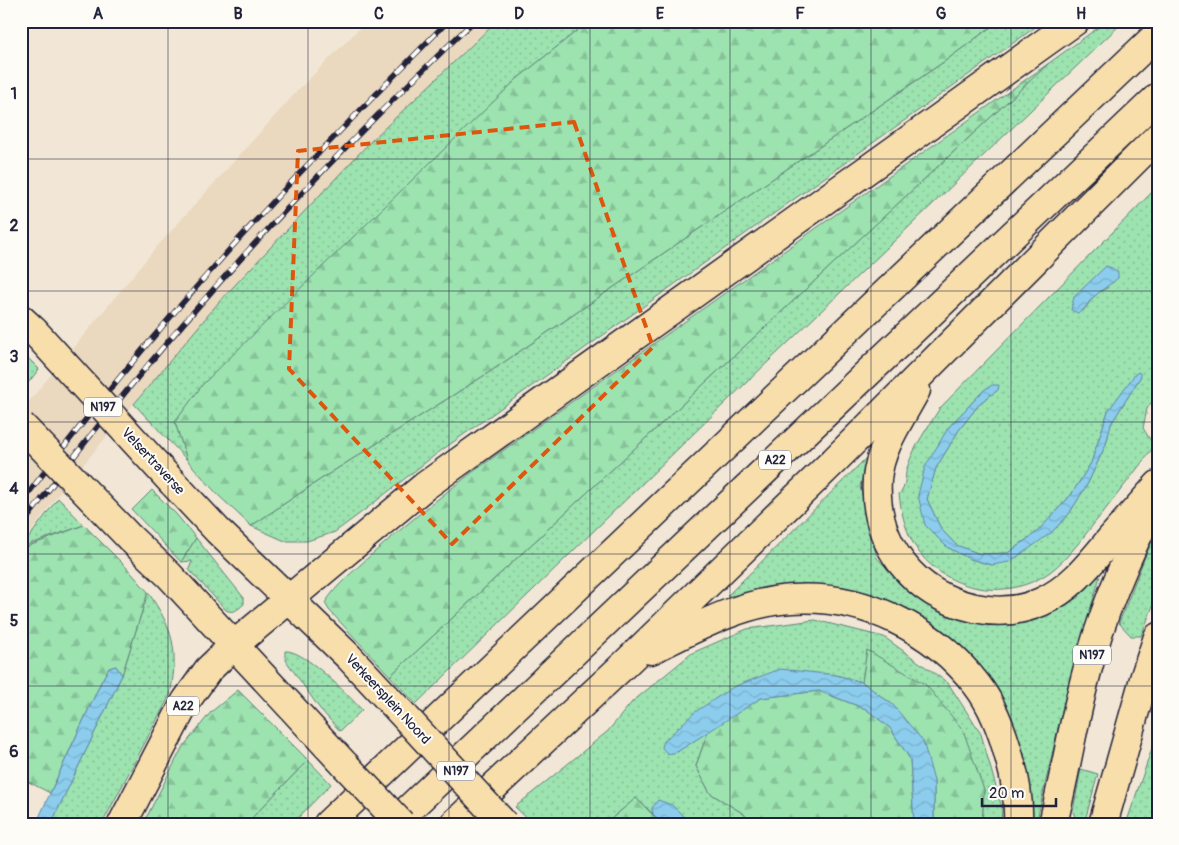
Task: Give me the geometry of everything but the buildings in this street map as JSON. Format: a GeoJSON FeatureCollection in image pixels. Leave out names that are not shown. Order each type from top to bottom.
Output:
{"type":"FeatureCollection","features":[{"type":"Feature","properties":{"kind":"main road","name":"A22"},"geometry":{"type":"LineString","coordinates":[[122,824],[186,701],[208,670],[234,645],[425,486],[1075,21]]}},
{"type":"Feature","properties":{"kind":"main road"},"geometry":{"type":"LineString","coordinates":[[328,824],[1158,34]]}},
{"type":"Feature","properties":{"kind":"main road","name":"A22"},"geometry":{"type":"LineString","coordinates":[[393,824],[1158,96]]}},
{"type":"Feature","properties":{"kind":"main road"},"geometry":{"type":"LineString","coordinates":[[454,824],[627,662],[1158,137]]}},
{"type":"Feature","properties":{"kind":"main road","name":"Velsertraverse"},"geometry":{"type":"LineString","coordinates":[[28,325],[218,531],[289,600]]}},
{"type":"Feature","properties":{"kind":"main road"},"geometry":{"type":"LineString","coordinates":[[928,366],[883,452],[877,478],[877,496],[881,523],[892,550],[909,574],[930,591],[956,604],[984,610],[1011,611],[1040,603],[1063,590],[1082,573],[1158,486]]}},
{"type":"Feature","properties":{"kind":"main road"},"geometry":{"type":"LineString","coordinates":[[21,425],[130,538],[169,575],[401,824]]}},
{"type":"Feature","properties":{"kind":"main road","name":"N197"},"geometry":{"type":"LineString","coordinates":[[1053,824],[1086,675],[1101,623],[1120,574],[1158,495]]}},
{"type":"Feature","properties":{"kind":"main road"},"geometry":{"type":"LineString","coordinates":[[627,662],[726,614],[762,603],[792,598],[830,600],[873,610],[923,634],[948,654],[977,686],[1000,726],[1015,777],[1018,824]]}},
{"type":"Feature","properties":{"kind":"main road","name":"Verkeersplein Noord"},"geometry":{"type":"LineString","coordinates":[[289,600],[349,657],[504,824]]}},
{"type":"Feature","properties":{"kind":"main road"},"geometry":{"type":"LineString","coordinates":[[1104,824],[1144,679],[1158,637]]}},
{"type":"Feature","properties":{"kind":"highlighted area"},"geometry":{"type":"Polygon","coordinates":[[[574,122],[653,347],[452,544],[289,369],[298,151],[574,122]]]}},
{"type":"Feature","properties":{"kind":"shaded area"},"geometry":{"type":"Polygon","coordinates":[[[367,21],[497,21],[370,142],[219,302],[58,495],[21,545],[21,411],[154,250],[299,89],[367,21]]]}},
{"type":"Feature","properties":{"kind":"green space"},"geometry":{"type":"Polygon","coordinates":[[[497,21],[589,21],[517,79],[175,422],[187,460],[134,404],[219,302],[370,142],[497,21]]]}},
{"type":"Feature","properties":{"kind":"green space"},"geometry":{"type":"Polygon","coordinates":[[[589,21],[999,21],[945,61],[488,373],[327,475],[251,526],[218,495],[187,460],[175,422],[203,384],[322,267],[517,79],[589,21]]]}},
{"type":"Feature","properties":{"kind":"green space"},"geometry":{"type":"Polygon","coordinates":[[[999,21],[1044,21],[435,455],[335,532],[307,541],[285,541],[251,526],[327,475],[488,373],[945,61],[999,21]]]}},
{"type":"Feature","properties":{"kind":"green space"},"geometry":{"type":"Polygon","coordinates":[[[1107,21],[1124,21],[723,405],[416,704],[390,676],[1049,63],[1107,21]]]}},
{"type":"Feature","properties":{"kind":"green space"},"geometry":{"type":"Polygon","coordinates":[[[1049,63],[390,676],[329,610],[325,603],[346,578],[407,524],[470,474],[1049,63]]]}},
{"type":"Feature","properties":{"kind":"green space"},"geometry":{"type":"Polygon","coordinates":[[[1158,186],[1158,215],[1154,218],[1158,229],[1158,392],[1147,409],[1143,428],[1154,446],[1077,545],[1050,572],[1025,585],[1012,588],[985,589],[958,582],[946,576],[918,551],[907,530],[899,494],[904,485],[907,468],[913,452],[940,408],[1158,186]],[[1106,267],[1074,297],[1083,311],[1096,294],[1107,288],[1106,267]],[[1141,376],[1108,411],[1091,463],[1071,495],[1037,532],[1008,553],[980,554],[956,545],[941,529],[927,499],[936,468],[959,430],[981,402],[998,390],[984,390],[948,428],[918,495],[947,547],[970,559],[992,565],[1052,532],[1069,514],[1088,483],[1106,444],[1111,424],[1141,376]]]}},
{"type":"Feature","properties":{"kind":"green space"},"geometry":{"type":"Polygon","coordinates":[[[21,351],[39,369],[21,392],[21,351]]]}},
{"type":"Feature","properties":{"kind":"green space"},"geometry":{"type":"Polygon","coordinates":[[[870,454],[860,486],[877,558],[919,600],[958,615],[1100,576],[1066,694],[1036,824],[1034,824],[1024,753],[995,698],[937,638],[791,595],[727,596],[870,454]]]}},
{"type":"Feature","properties":{"kind":"green space"},"geometry":{"type":"Polygon","coordinates":[[[152,490],[196,538],[181,562],[132,510],[152,490]]]}},
{"type":"Feature","properties":{"kind":"green space"},"geometry":{"type":"Polygon","coordinates":[[[58,498],[84,525],[22,547],[58,498]]]}},
{"type":"Feature","properties":{"kind":"green space"},"geometry":{"type":"Polygon","coordinates":[[[84,525],[148,592],[122,675],[116,666],[109,668],[50,793],[21,778],[21,549],[84,525]]]}},
{"type":"Feature","properties":{"kind":"green space"},"geometry":{"type":"Polygon","coordinates":[[[1158,530],[1158,593],[1141,636],[1131,636],[1119,623],[1146,554],[1158,530]]]}},
{"type":"Feature","properties":{"kind":"green space"},"geometry":{"type":"Polygon","coordinates":[[[196,538],[244,598],[244,604],[236,610],[226,610],[191,572],[189,569],[192,561],[181,562],[196,538]]]}},
{"type":"Feature","properties":{"kind":"green space"},"geometry":{"type":"Polygon","coordinates":[[[148,592],[164,618],[172,641],[174,665],[170,695],[102,824],[51,824],[122,675],[148,592]]]}},
{"type":"Feature","properties":{"kind":"green space"},"geometry":{"type":"Polygon","coordinates":[[[815,620],[884,637],[948,683],[981,734],[1002,808],[1001,824],[982,824],[984,789],[867,650],[862,682],[836,675],[779,670],[677,752],[708,731],[696,766],[710,793],[744,814],[751,824],[691,824],[672,805],[652,808],[653,814],[636,798],[605,824],[533,824],[515,807],[608,731],[632,702],[692,653],[747,629],[815,620]]]}},
{"type":"Feature","properties":{"kind":"green space"},"geometry":{"type":"Polygon","coordinates":[[[867,650],[926,685],[963,730],[984,790],[982,824],[934,824],[934,781],[893,705],[862,682],[867,650]]]}},
{"type":"Feature","properties":{"kind":"green space"},"geometry":{"type":"Polygon","coordinates":[[[285,651],[293,652],[303,657],[326,674],[362,710],[340,731],[320,709],[287,662],[285,651]]]}},
{"type":"Feature","properties":{"kind":"green space"},"geometry":{"type":"Polygon","coordinates":[[[238,690],[308,760],[246,824],[143,824],[182,748],[211,712],[238,690]]]}},
{"type":"Feature","properties":{"kind":"green space"},"geometry":{"type":"Polygon","coordinates":[[[818,691],[866,709],[890,728],[910,759],[914,824],[751,824],[744,814],[710,793],[696,766],[708,731],[761,698],[818,691]]]}},
{"type":"Feature","properties":{"kind":"green space"},"geometry":{"type":"Polygon","coordinates":[[[1158,731],[1158,824],[1126,824],[1158,731]]]}},
{"type":"Feature","properties":{"kind":"green space"},"geometry":{"type":"Polygon","coordinates":[[[308,760],[331,784],[292,824],[246,824],[308,760]]]}},
{"type":"Feature","properties":{"kind":"green space"},"geometry":{"type":"Polygon","coordinates":[[[1081,769],[1098,774],[1084,824],[1073,824],[1075,817],[1073,811],[1081,769]]]}},
{"type":"Feature","properties":{"kind":"green space"},"geometry":{"type":"Polygon","coordinates":[[[636,798],[662,824],[605,824],[636,798]]]}},
{"type":"Feature","properties":{"kind":"water"},"geometry":{"type":"Polygon","coordinates":[[[1106,266],[1118,272],[1118,278],[1100,291],[1081,312],[1078,313],[1071,310],[1074,297],[1106,266]]]}},
{"type":"Feature","properties":{"kind":"water"},"geometry":{"type":"Polygon","coordinates":[[[1139,372],[1141,376],[1111,424],[1106,444],[1088,483],[1069,514],[1052,532],[1030,548],[1009,562],[992,565],[970,559],[947,547],[925,525],[918,495],[925,467],[948,428],[984,390],[992,385],[999,385],[998,390],[981,402],[959,430],[936,468],[927,499],[941,529],[956,545],[980,554],[1008,553],[1037,532],[1071,495],[1091,463],[1108,411],[1135,374],[1139,372]]]}},
{"type":"Feature","properties":{"kind":"water"},"geometry":{"type":"Polygon","coordinates":[[[116,666],[122,675],[51,824],[36,824],[102,680],[109,668],[116,666]]]}},
{"type":"Feature","properties":{"kind":"water"},"geometry":{"type":"Polygon","coordinates":[[[780,669],[836,675],[862,682],[893,705],[923,741],[934,781],[934,824],[914,824],[910,759],[890,728],[866,709],[819,691],[761,698],[677,752],[668,754],[662,748],[663,742],[695,712],[733,687],[780,669]]]}},
{"type":"Feature","properties":{"kind":"water"},"geometry":{"type":"Polygon","coordinates":[[[658,800],[672,805],[691,824],[662,824],[653,814],[652,808],[658,800]]]}},
{"type":"Feature","properties":{"kind":"railway"},"geometry":{"type":"LineString","coordinates":[[21,503],[115,383],[214,267],[302,170],[448,21]]}},
{"type":"Feature","properties":{"kind":"railway"},"geometry":{"type":"LineString","coordinates":[[21,527],[125,392],[236,264],[353,140],[474,21]]}}]}
